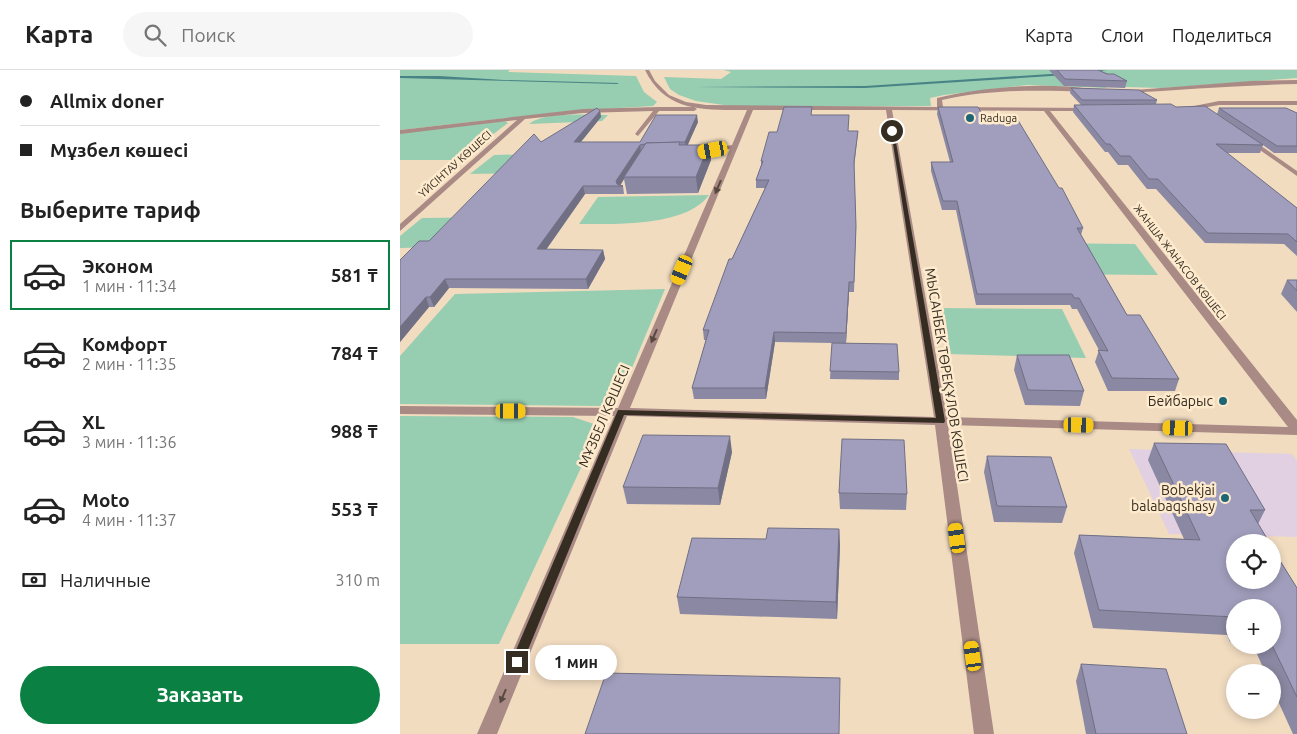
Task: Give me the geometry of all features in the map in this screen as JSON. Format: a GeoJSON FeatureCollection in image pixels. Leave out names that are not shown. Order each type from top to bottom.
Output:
{"type":"FeatureCollection","features":[{"type":"Feature","properties":{"kind":"street"},"geometry":{"type":"LineString","coordinates":[[648,70],[660,92],[691,106]]}},
{"type":"Feature","properties":{"kind":"street"},"geometry":{"type":"LineString","coordinates":[[1122,92],[1251,83],[1297,82]]}},
{"type":"Feature","properties":{"kind":"street"},"geometry":{"type":"LineString","coordinates":[[940,110],[939,99],[961,94],[1040,88],[1096,91]]}},
{"type":"Feature","properties":{"kind":"street"},"geometry":{"type":"LineString","coordinates":[[1201,108],[1208,104],[1219,103],[1297,103]]}},
{"type":"Feature","properties":{"kind":"street"},"geometry":{"type":"LineString","coordinates":[[400,132],[524,117],[691,106],[743,109],[889,110],[1094,108]]}},
{"type":"Feature","properties":{"kind":"street"},"geometry":{"type":"LineString","coordinates":[[1182,108],[1201,108],[1209,112]]}},
{"type":"Feature","properties":{"kind":"street"},"geometry":{"type":"LineString","coordinates":[[638,134],[658,109]]}},
{"type":"Feature","properties":{"kind":"street","name":"МҰЗБЕЛ КӨШЕСІ"},"geometry":{"type":"LineString","coordinates":[[487,734],[621,412],[735,146],[743,109]]}},
{"type":"Feature","properties":{"kind":"street","name":"ЖАНША ЖАНАСОВ КӨШЕСІ"},"geometry":{"type":"LineString","coordinates":[[1046,109],[1297,430]]}},
{"type":"Feature","properties":{"kind":"street","name":"МЫСАНБЕК ТӨРЕҚҰЛОВ КӨШЕСІ"},"geometry":{"type":"LineString","coordinates":[[889,110],[941,421],[984,734]]}},
{"type":"Feature","properties":{"kind":"street","name":"ҮЙСІНТАУ КӨШЕСІ"},"geometry":{"type":"LineString","coordinates":[[400,228],[524,117]]}},
{"type":"Feature","properties":{"kind":"street"},"geometry":{"type":"LineString","coordinates":[[1241,135],[1297,174]]}},
{"type":"Feature","properties":{"kind":"street"},"geometry":{"type":"LineString","coordinates":[[686,153],[735,146]]}},
{"type":"Feature","properties":{"kind":"street"},"geometry":{"type":"LineString","coordinates":[[400,410],[621,412],[1297,430]]}},
{"type":"Feature","properties":{"kind":"shaded area","name":"Bobekjai balabaqshasy"},"geometry":{"type":"Polygon","coordinates":[[[1129,449],[1292,454],[1297,461],[1297,537],[1281,537],[1281,534],[1169,534],[1129,449]]]}},
{"type":"Feature","properties":{"kind":"green space"},"geometry":{"type":"Polygon","coordinates":[[[400,70],[510,70],[508,72],[636,76],[644,92],[657,102],[653,106],[570,111],[400,130],[400,70]]]}},
{"type":"Feature","properties":{"kind":"green space"},"geometry":{"type":"Polygon","coordinates":[[[724,70],[1297,70],[1297,78],[1164,88],[1124,87],[1097,82],[1107,88],[1027,85],[930,98],[931,106],[738,107],[696,101],[679,95],[670,89],[664,77],[721,79],[731,72],[724,70]]]}},
{"type":"Feature","properties":{"kind":"green space"},"geometry":{"type":"Polygon","coordinates":[[[556,115],[608,115],[602,121],[529,124],[545,117],[556,115]]]}},
{"type":"Feature","properties":{"kind":"green space"},"geometry":{"type":"Polygon","coordinates":[[[505,121],[508,123],[459,160],[400,160],[400,133],[505,121]]]}},
{"type":"Feature","properties":{"kind":"green space"},"geometry":{"type":"Polygon","coordinates":[[[579,153],[562,172],[470,174],[494,155],[579,153]]]}},
{"type":"Feature","properties":{"kind":"green space"},"geometry":{"type":"Polygon","coordinates":[[[709,195],[698,205],[684,213],[667,218],[648,222],[579,224],[598,197],[709,195]]]}},
{"type":"Feature","properties":{"kind":"green space"},"geometry":{"type":"Polygon","coordinates":[[[522,217],[498,245],[400,248],[400,236],[422,218],[522,217]]]}},
{"type":"Feature","properties":{"kind":"green space"},"geometry":{"type":"Polygon","coordinates":[[[1031,243],[1135,244],[1158,275],[1046,274],[1031,243]]]}},
{"type":"Feature","properties":{"kind":"green space"},"geometry":{"type":"Polygon","coordinates":[[[665,289],[621,394],[610,403],[601,406],[400,404],[400,356],[455,294],[665,289]]]}},
{"type":"Feature","properties":{"kind":"green space"},"geometry":{"type":"Polygon","coordinates":[[[939,308],[1062,309],[1086,358],[948,354],[939,308]]]}},
{"type":"Feature","properties":{"kind":"green space"},"geometry":{"type":"Polygon","coordinates":[[[400,416],[573,417],[594,424],[597,432],[592,444],[499,644],[400,644],[400,416]]]}},
{"type":"Feature","properties":{"kind":"building"},"geometry":{"type":"Polygon","coordinates":[[[1057,70],[1098,70],[1107,74],[1114,74],[1127,81],[1065,79],[1057,70]]]}},
{"type":"Feature","properties":{"kind":"building"},"geometry":{"type":"Polygon","coordinates":[[[1071,88],[1139,90],[1157,100],[1082,100],[1071,88]]]}},
{"type":"Feature","properties":{"kind":"building"},"geometry":{"type":"Polygon","coordinates":[[[1171,104],[1176,107],[1205,106],[1263,145],[1216,144],[1297,208],[1297,242],[1288,234],[1208,233],[1158,179],[1149,179],[1130,156],[1120,156],[1110,144],[1106,144],[1074,105],[1171,104]]]}},
{"type":"Feature","properties":{"kind":"building"},"geometry":{"type":"Polygon","coordinates":[[[784,107],[812,107],[811,115],[849,115],[848,131],[858,131],[854,162],[856,226],[854,282],[849,282],[846,333],[774,332],[765,388],[692,388],[709,330],[703,330],[729,259],[732,259],[769,180],[756,180],[763,161],[761,161],[769,132],[777,132],[784,107]]]}},
{"type":"Feature","properties":{"kind":"building"},"geometry":{"type":"Polygon","coordinates":[[[938,107],[978,107],[984,117],[1016,117],[1059,188],[1062,188],[1083,228],[1077,228],[1127,315],[1140,315],[1179,379],[1112,378],[1098,350],[1108,351],[1079,298],[1074,298],[1072,294],[977,294],[957,201],[943,201],[931,162],[953,162],[938,107]]]}},
{"type":"Feature","properties":{"kind":"building"},"geometry":{"type":"Polygon","coordinates":[[[597,108],[600,111],[574,142],[640,142],[656,115],[697,115],[685,142],[646,143],[640,145],[616,181],[617,184],[623,186],[583,186],[537,249],[603,250],[586,279],[445,279],[430,297],[426,297],[400,327],[400,260],[419,241],[429,241],[534,134],[541,142],[597,108]]]}},
{"type":"Feature","properties":{"kind":"building"},"geometry":{"type":"Polygon","coordinates":[[[1219,108],[1286,108],[1297,113],[1297,146],[1277,146],[1219,108]]]}},
{"type":"Feature","properties":{"kind":"building"},"geometry":{"type":"Polygon","coordinates":[[[680,142],[679,145],[709,145],[696,177],[624,177],[646,143],[680,142]]]}},
{"type":"Feature","properties":{"kind":"building"},"geometry":{"type":"Polygon","coordinates":[[[1287,280],[1297,280],[1297,291],[1287,280]]]}},
{"type":"Feature","properties":{"kind":"building"},"geometry":{"type":"Polygon","coordinates":[[[832,343],[897,344],[899,372],[830,371],[832,343]]]}},
{"type":"Feature","properties":{"kind":"building"},"geometry":{"type":"Polygon","coordinates":[[[1017,355],[1069,355],[1084,391],[1028,390],[1017,355]]]}},
{"type":"Feature","properties":{"kind":"building"},"geometry":{"type":"Polygon","coordinates":[[[643,435],[730,436],[718,488],[623,487],[643,435]]]}},
{"type":"Feature","properties":{"kind":"building"},"geometry":{"type":"Polygon","coordinates":[[[842,439],[904,440],[907,494],[839,493],[842,439]]]}},
{"type":"Feature","properties":{"kind":"building"},"geometry":{"type":"Polygon","coordinates":[[[1154,443],[1226,444],[1265,510],[1250,510],[1264,534],[1226,534],[1226,589],[1281,589],[1281,562],[1297,588],[1297,697],[1276,654],[1281,654],[1281,599],[1226,599],[1226,617],[1099,610],[1079,535],[1200,540],[1154,443]]]}},
{"type":"Feature","properties":{"kind":"building"},"geometry":{"type":"Polygon","coordinates":[[[987,456],[1051,457],[1067,507],[997,506],[987,456]]]}},
{"type":"Feature","properties":{"kind":"building"},"geometry":{"type":"Polygon","coordinates":[[[768,528],[839,529],[836,602],[677,597],[692,538],[766,539],[768,528]]]}},
{"type":"Feature","properties":{"kind":"building"},"geometry":{"type":"Polygon","coordinates":[[[1081,664],[1166,669],[1187,734],[1096,734],[1081,664]]]}},
{"type":"Feature","properties":{"kind":"building"},"geometry":{"type":"Polygon","coordinates":[[[606,673],[840,678],[839,734],[585,734],[606,673]]]}},
{"type":"Feature","properties":{"kind":"waterway"},"geometry":{"type":"LineString","coordinates":[[1086,72],[1105,70]]}},
{"type":"Feature","properties":{"kind":"waterway"},"geometry":{"type":"LineString","coordinates":[[697,87],[865,87],[1066,74]]}},
{"type":"Feature","properties":{"kind":"waterway"},"geometry":{"type":"LineString","coordinates":[[400,77],[617,83]]}},
{"type":"Feature","properties":{"kind":"place","name":"Raduga"},"geometry":{"type":"Point","coordinates":[970,118]}},
{"type":"Feature","properties":{"kind":"place","name":"Бейбарыс"},"geometry":{"type":"Point","coordinates":[1223,401]}},
{"type":"Feature","properties":{"kind":"place","name":"Bobekjai balabaqshasy"},"geometry":{"type":"Point","coordinates":[1225,498]}},
{"type":"Feature","properties":{"kind":"route"},"geometry":{"type":"LineString","coordinates":[[517,662],[621,412],[941,421],[892,131]]}}]}
